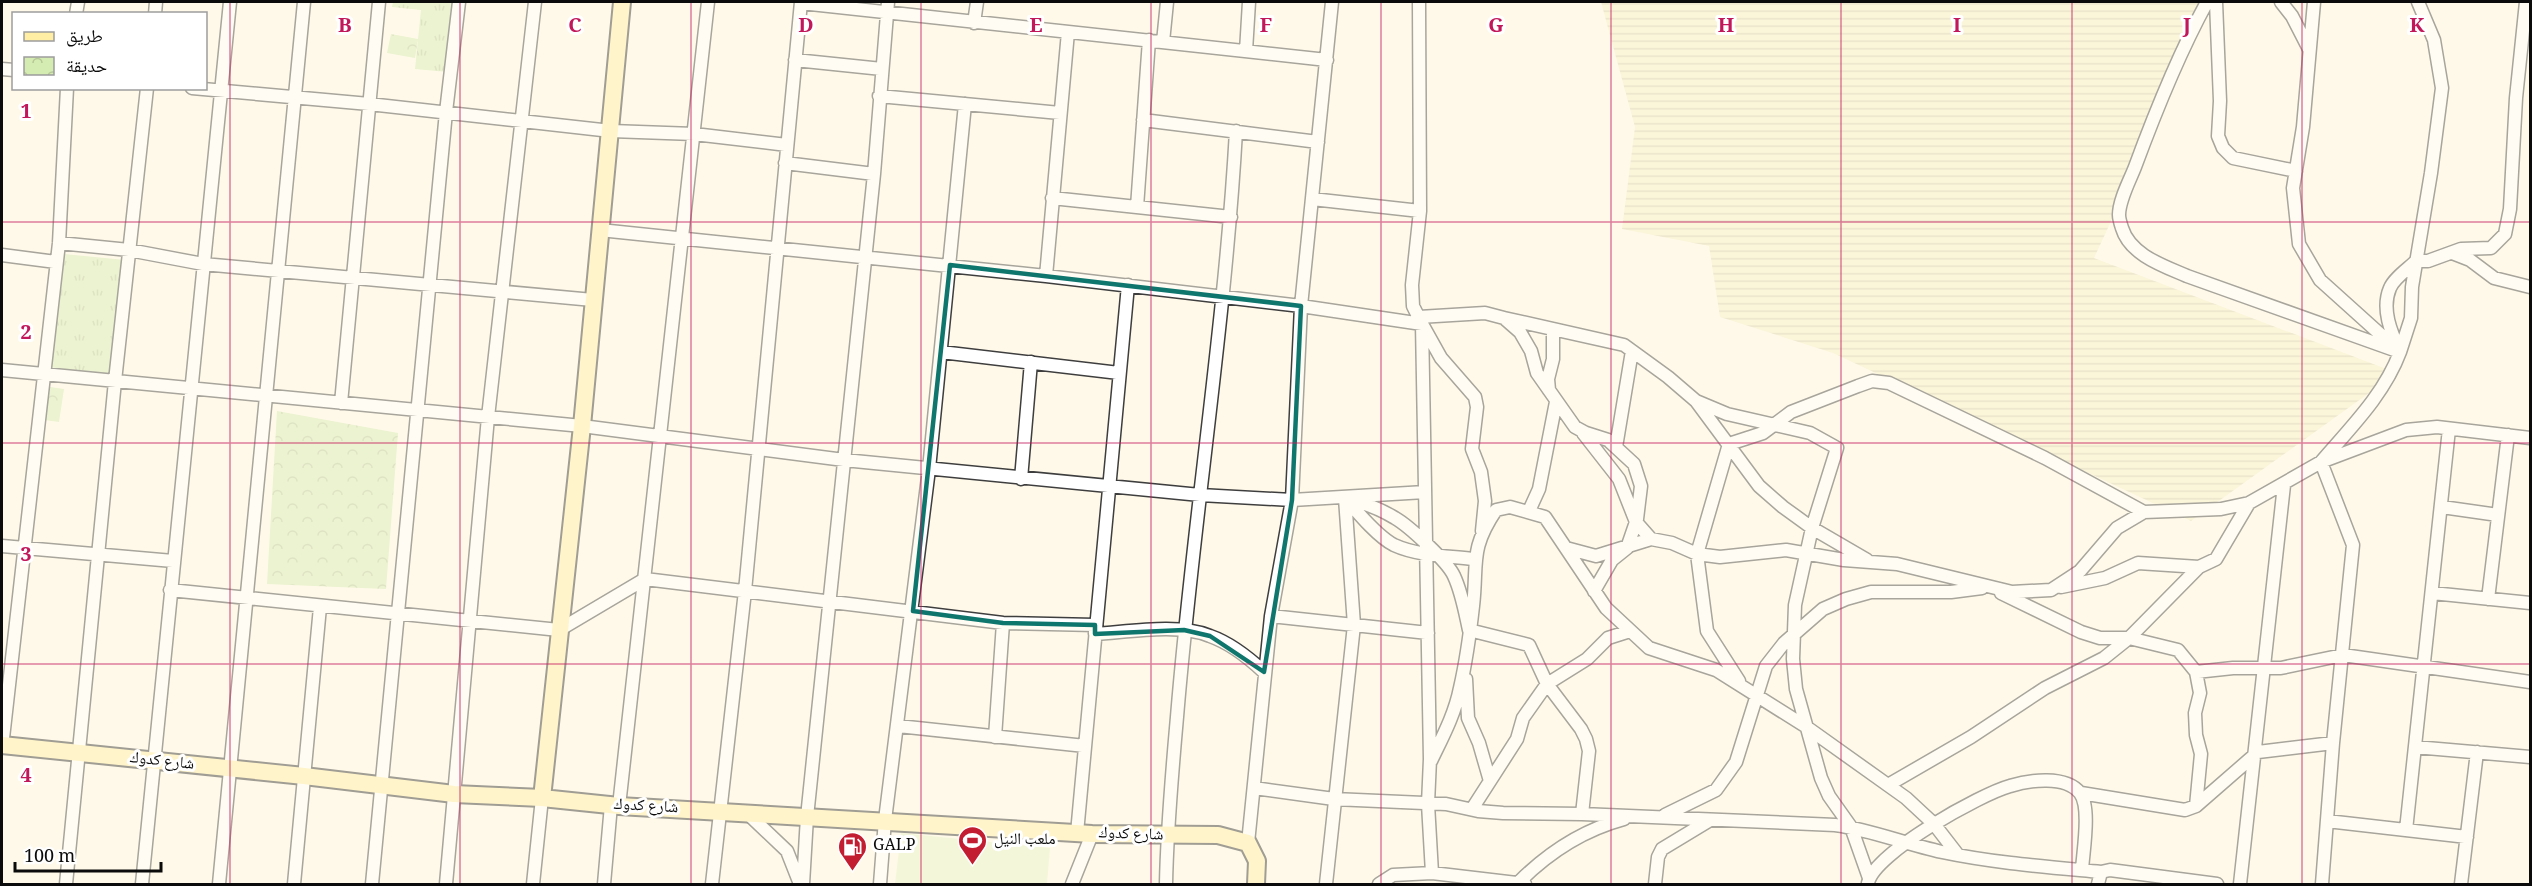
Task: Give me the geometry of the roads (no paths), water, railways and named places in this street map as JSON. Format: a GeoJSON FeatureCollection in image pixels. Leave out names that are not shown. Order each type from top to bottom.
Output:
{"type":"FeatureCollection","features":[{"type":"Feature","properties":{"kind":"street"},"geometry":{"type":"LineString","coordinates":[[142,885],[230,2]]}},
{"type":"Feature","properties":{"kind":"street"},"geometry":{"type":"LineString","coordinates":[[219,885],[304,2]]}},
{"type":"Feature","properties":{"kind":"street"},"geometry":{"type":"LineString","coordinates":[[341,403],[379,2]]}},
{"type":"Feature","properties":{"kind":"street"},"geometry":{"type":"LineString","coordinates":[[372,885],[446,112],[459,2]]}},
{"type":"Feature","properties":{"kind":"street"},"geometry":{"type":"LineString","coordinates":[[446,885],[488,417],[535,2]]}},
{"type":"Feature","properties":{"kind":"street"},"geometry":{"type":"LineString","coordinates":[[533,885],[582,426],[622,2]]}},
{"type":"Feature","properties":{"kind":"street"},"geometry":{"type":"LineString","coordinates":[[604,885],[645,579],[708,2]]}},
{"type":"Feature","properties":{"kind":"street"},"geometry":{"type":"LineString","coordinates":[[712,885],[745,591],[801,2],[888,7],[974,23],[1327,60]]}},
{"type":"Feature","properties":{"kind":"street"},"geometry":{"type":"LineString","coordinates":[[974,23],[977,2]]}},
{"type":"Feature","properties":{"kind":"street"},"geometry":{"type":"LineString","coordinates":[[1163,42],[1167,2]]}},
{"type":"Feature","properties":{"kind":"street"},"geometry":{"type":"LineString","coordinates":[[1246,51],[1250,2]]}},
{"type":"Feature","properties":{"kind":"street"},"geometry":{"type":"LineString","coordinates":[[1256,885],[1257,861],[1248,843],[1271,616],[1292,500],[1300,306],[1332,2]]}},
{"type":"Feature","properties":{"kind":"street"},"geometry":{"type":"LineString","coordinates":[[1419,2],[1420,211],[1412,285],[1413,306],[1442,358],[1475,397],[1477,407],[1472,449],[1482,472],[1485,501],[1482,531],[1474,559],[1473,604],[1460,690],[1446,730],[1430,763]]}},
{"type":"Feature","properties":{"kind":"street"},"geometry":{"type":"LineString","coordinates":[[2206,2],[2188,36],[2161,98],[2127,187],[2119,213],[2122,231],[2133,246],[2153,262],[2400,352]]}},
{"type":"Feature","properties":{"kind":"street"},"geometry":{"type":"LineString","coordinates":[[2216,2],[2220,101],[2218,136],[2223,148],[2233,158],[2296,171]]}},
{"type":"Feature","properties":{"kind":"street"},"geometry":{"type":"LineString","coordinates":[[2281,2],[2292,16],[2310,50]]}},
{"type":"Feature","properties":{"kind":"street"},"geometry":{"type":"LineString","coordinates":[[2314,2],[2303,127],[2293,188],[2299,244],[2320,280],[2400,352]]}},
{"type":"Feature","properties":{"kind":"street"},"geometry":{"type":"LineString","coordinates":[[2321,462],[2386,384],[2411,318],[2416,261],[2442,88],[2434,40],[2418,2]]}},
{"type":"Feature","properties":{"kind":"street"},"geometry":{"type":"LineString","coordinates":[[2400,352],[2388,325],[2387,304],[2390,286],[2416,261],[2428,261],[2461,249],[2491,248],[2505,234],[2510,209],[2516,98],[2526,2]]}},
{"type":"Feature","properties":{"kind":"street"},"geometry":{"type":"LineString","coordinates":[[802,885],[807,817],[874,174],[888,7]]}},
{"type":"Feature","properties":{"kind":"street"},"geometry":{"type":"LineString","coordinates":[[1046,276],[1068,32]]}},
{"type":"Feature","properties":{"kind":"street"},"geometry":{"type":"LineString","coordinates":[[1137,207],[1149,40]]}},
{"type":"Feature","properties":{"kind":"street"},"geometry":{"type":"LineString","coordinates":[[795,60],[882,69]]}},
{"type":"Feature","properties":{"kind":"street"},"geometry":{"type":"LineString","coordinates":[[2,746],[59,243],[67,90]]}},
{"type":"Feature","properties":{"kind":"street"},"geometry":{"type":"LineString","coordinates":[[66,885],[115,381],[147,90]]}},
{"type":"Feature","properties":{"kind":"street"},"geometry":{"type":"LineString","coordinates":[[206,90],[369,104],[611,131],[694,134],[787,145]]}},
{"type":"Feature","properties":{"kind":"street"},"geometry":{"type":"LineString","coordinates":[[879,96],[1060,113]]}},
{"type":"Feature","properties":{"kind":"street"},"geometry":{"type":"LineString","coordinates":[[880,885],[885,820],[913,611],[929,468],[965,104]]}},
{"type":"Feature","properties":{"kind":"street"},"geometry":{"type":"LineString","coordinates":[[1143,120],[1318,142]]}},
{"type":"Feature","properties":{"kind":"street"},"geometry":{"type":"LineString","coordinates":[[1166,885],[1167,836],[1184,630],[1231,218],[1236,131]]}},
{"type":"Feature","properties":{"kind":"street"},"geometry":{"type":"LineString","coordinates":[[785,163],[874,174]]}},
{"type":"Feature","properties":{"kind":"street"},"geometry":{"type":"LineString","coordinates":[[1052,198],[1231,218]]}},
{"type":"Feature","properties":{"kind":"street"},"geometry":{"type":"LineString","coordinates":[[1312,200],[1420,211]]}},
{"type":"Feature","properties":{"kind":"street"},"geometry":{"type":"LineString","coordinates":[[600,230],[1128,285],[1420,321],[1485,313],[1624,345],[1696,401],[1759,486],[1812,528],[1871,562]]}},
{"type":"Feature","properties":{"kind":"street"},"geometry":{"type":"LineString","coordinates":[[59,243],[129,250],[203,264],[593,300]]}},
{"type":"Feature","properties":{"kind":"street"},"geometry":{"type":"LineString","coordinates":[[2451,253],[2470,260],[2494,278],[2530,288]]}},
{"type":"Feature","properties":{"kind":"street"},"geometry":{"type":"LineString","coordinates":[[2,255],[56,262]]}},
{"type":"Feature","properties":{"kind":"street"},"geometry":{"type":"LineString","coordinates":[[1072,885],[1084,833],[1084,746],[1128,285]]}},
{"type":"Feature","properties":{"kind":"street"},"geometry":{"type":"LineString","coordinates":[[1504,318],[1520,332],[1531,351],[1537,374],[1575,427],[1608,440],[1634,464],[1641,486],[1636,522],[1627,548],[1612,560],[1594,591]]}},
{"type":"Feature","properties":{"kind":"street"},"geometry":{"type":"LineString","coordinates":[[1420,321],[1425,492],[1430,551],[1428,804],[1432,873]]}},
{"type":"Feature","properties":{"kind":"street"},"geometry":{"type":"LineString","coordinates":[[1529,511],[1539,489],[1553,397],[1548,379],[1553,358],[1553,329]]}},
{"type":"Feature","properties":{"kind":"street"},"geometry":{"type":"LineString","coordinates":[[1616,447],[1632,351]]}},
{"type":"Feature","properties":{"kind":"street"},"geometry":{"type":"LineString","coordinates":[[941,352],[1119,373]]}},
{"type":"Feature","properties":{"kind":"street"},"geometry":{"type":"LineString","coordinates":[[1021,479],[1031,362]]}},
{"type":"Feature","properties":{"kind":"street"},"geometry":{"type":"LineString","coordinates":[[2,370],[582,426],[844,460],[1200,495],[1292,500],[1425,492]]}},
{"type":"Feature","properties":{"kind":"street"},"geometry":{"type":"LineString","coordinates":[[1729,444],[1763,433],[1791,412],[1865,383],[1872,381],[1889,383],[2045,458],[2144,512]]}},
{"type":"Feature","properties":{"kind":"street"},"geometry":{"type":"LineString","coordinates":[[1696,401],[1727,414],[1810,432],[1837,448],[1812,528],[1795,605],[1793,635],[1796,689],[1805,726],[1829,796],[1851,827],[1869,881]]}},
{"type":"Feature","properties":{"kind":"street"},"geometry":{"type":"LineString","coordinates":[[2406,830],[2450,429]]}},
{"type":"Feature","properties":{"kind":"street"},"geometry":{"type":"LineString","coordinates":[[2050,590],[2080,571],[2117,528],[2144,512],[2221,509],[2249,503],[2321,462],[2406,430],[2450,429],[2530,438]]}},
{"type":"Feature","properties":{"kind":"street"},"geometry":{"type":"LineString","coordinates":[[1581,430],[1619,479],[1636,522],[1651,539]]}},
{"type":"Feature","properties":{"kind":"street"},"geometry":{"type":"LineString","coordinates":[[2488,598],[2508,435]]}},
{"type":"Feature","properties":{"kind":"street"},"geometry":{"type":"LineString","coordinates":[[1729,444],[1697,554],[1707,631],[1741,685]]}},
{"type":"Feature","properties":{"kind":"street"},"geometry":{"type":"LineString","coordinates":[[2321,462],[2353,545],[2333,743],[2322,885]]}},
{"type":"Feature","properties":{"kind":"street"},"geometry":{"type":"LineString","coordinates":[[2240,885],[2284,485]]}},
{"type":"Feature","properties":{"kind":"street"},"geometry":{"type":"LineString","coordinates":[[1345,498],[1368,523],[1394,545],[1474,559]]}},
{"type":"Feature","properties":{"kind":"street"},"geometry":{"type":"LineString","coordinates":[[1345,498],[1365,504],[1397,519],[1453,574],[1464,604],[1469,630]]}},
{"type":"Feature","properties":{"kind":"street"},"geometry":{"type":"LineString","coordinates":[[1326,885],[1354,625],[1345,498]]}},
{"type":"Feature","properties":{"kind":"street"},"geometry":{"type":"LineString","coordinates":[[1888,785],[1971,737],[2045,688],[2104,658],[2129,638],[2199,567],[2216,559],[2249,503]]}},
{"type":"Feature","properties":{"kind":"street"},"geometry":{"type":"LineString","coordinates":[[1482,531],[1496,510],[1510,507],[1545,517],[1606,608],[1650,648],[1716,670],[1805,726],[1906,798],[1934,824],[1958,855]]}},
{"type":"Feature","properties":{"kind":"street"},"geometry":{"type":"LineString","coordinates":[[2442,507],[2498,515]]}},
{"type":"Feature","properties":{"kind":"street"},"geometry":{"type":"LineString","coordinates":[[1566,548],[1596,556],[1651,539],[1672,543],[1697,554],[1720,557],[1786,550],[1897,564],[2012,592],[2050,590],[2105,578],[2138,563],[2167,563],[2199,567]]}},
{"type":"Feature","properties":{"kind":"street"},"geometry":{"type":"LineString","coordinates":[[2,546],[173,561]]}},
{"type":"Feature","properties":{"kind":"street"},"geometry":{"type":"LineString","coordinates":[[170,590],[559,630],[645,579],[1003,623],[1095,625],[1095,634]]}},
{"type":"Feature","properties":{"kind":"street"},"geometry":{"type":"LineString","coordinates":[[1661,817],[1716,790],[1736,762],[1766,666],[1793,635],[1823,609],[1871,592],[1951,592],[1988,587],[2081,632],[2100,638],[2129,638],[2178,650],[2196,672],[2200,693],[2196,713],[2196,735],[2201,754],[2196,806]]}},
{"type":"Feature","properties":{"kind":"street"},"geometry":{"type":"LineString","coordinates":[[2432,593],[2530,603]]}},
{"type":"Feature","properties":{"kind":"street"},"geometry":{"type":"LineString","coordinates":[[294,885],[320,607]]}},
{"type":"Feature","properties":{"kind":"street"},"geometry":{"type":"LineString","coordinates":[[1271,616],[1428,633]]}},
{"type":"Feature","properties":{"kind":"street"},"geometry":{"type":"LineString","coordinates":[[995,737],[1003,623]]}},
{"type":"Feature","properties":{"kind":"street"},"geometry":{"type":"LineString","coordinates":[[1095,634],[1184,630],[1210,636],[1249,658],[1264,672]]}},
{"type":"Feature","properties":{"kind":"street"},"geometry":{"type":"LineString","coordinates":[[1469,630],[1530,645],[1547,684],[1586,739],[1589,751],[1582,814]]}},
{"type":"Feature","properties":{"kind":"street"},"geometry":{"type":"LineString","coordinates":[[1472,809],[1517,739],[1523,718],[1547,684],[1587,659],[1608,638],[1630,631]]}},
{"type":"Feature","properties":{"kind":"street"},"geometry":{"type":"LineString","coordinates":[[1466,654],[1468,718],[1479,743],[1490,781]]}},
{"type":"Feature","properties":{"kind":"street"},"geometry":{"type":"LineString","coordinates":[[2196,672],[2233,668],[2281,668],[2343,656],[2530,682]]}},
{"type":"Feature","properties":{"kind":"street"},"geometry":{"type":"LineString","coordinates":[[897,726],[1084,746]]}},
{"type":"Feature","properties":{"kind":"street"},"geometry":{"type":"LineString","coordinates":[[1869,881],[1896,849],[1934,824],[2008,786],[2028,782],[2054,781],[2070,784],[2081,793],[2185,810],[2196,806],[2258,752],[2333,743]]}},
{"type":"Feature","properties":{"kind":"street","name":"شارع كدوك"},"geometry":{"type":"LineString","coordinates":[[2,746],[304,776],[454,794],[542,798],[615,806],[721,810],[1084,833],[1218,835],[1248,843]]}},
{"type":"Feature","properties":{"kind":"street"},"geometry":{"type":"LineString","coordinates":[[2415,747],[2530,757]]}},
{"type":"Feature","properties":{"kind":"street"},"geometry":{"type":"LineString","coordinates":[[2461,885],[2477,752]]}},
{"type":"Feature","properties":{"kind":"street"},"geometry":{"type":"LineString","coordinates":[[1254,788],[1334,799],[1446,804],[1503,813],[1637,816],[1851,827],[1958,855],[2082,870],[2099,878],[2110,870],[2217,885]]}},
{"type":"Feature","properties":{"kind":"street"},"geometry":{"type":"LineString","coordinates":[[2081,793],[2085,811],[2082,870]]}},
{"type":"Feature","properties":{"kind":"street"},"geometry":{"type":"LineString","coordinates":[[747,813],[787,851],[802,885]]}},
{"type":"Feature","properties":{"kind":"street"},"geometry":{"type":"LineString","coordinates":[[1379,885],[1393,875],[1432,873],[1461,880],[1522,884],[1542,861],[1573,839],[1608,824],[1637,816]]}},
{"type":"Feature","properties":{"kind":"street"},"geometry":{"type":"LineString","coordinates":[[1655,885],[1658,858],[1662,849],[1711,819]]}},
{"type":"Feature","properties":{"kind":"street"},"geometry":{"type":"LineString","coordinates":[[2327,821],[2467,837]]}},
{"type":"Feature","properties":{"kind":"place","name":"ملعب النيل"},"geometry":{"type":"Point","coordinates":[973,866]}},
{"type":"Feature","properties":{"kind":"place","name":"GALP"},"geometry":{"type":"Point","coordinates":[852,872]}}]}
